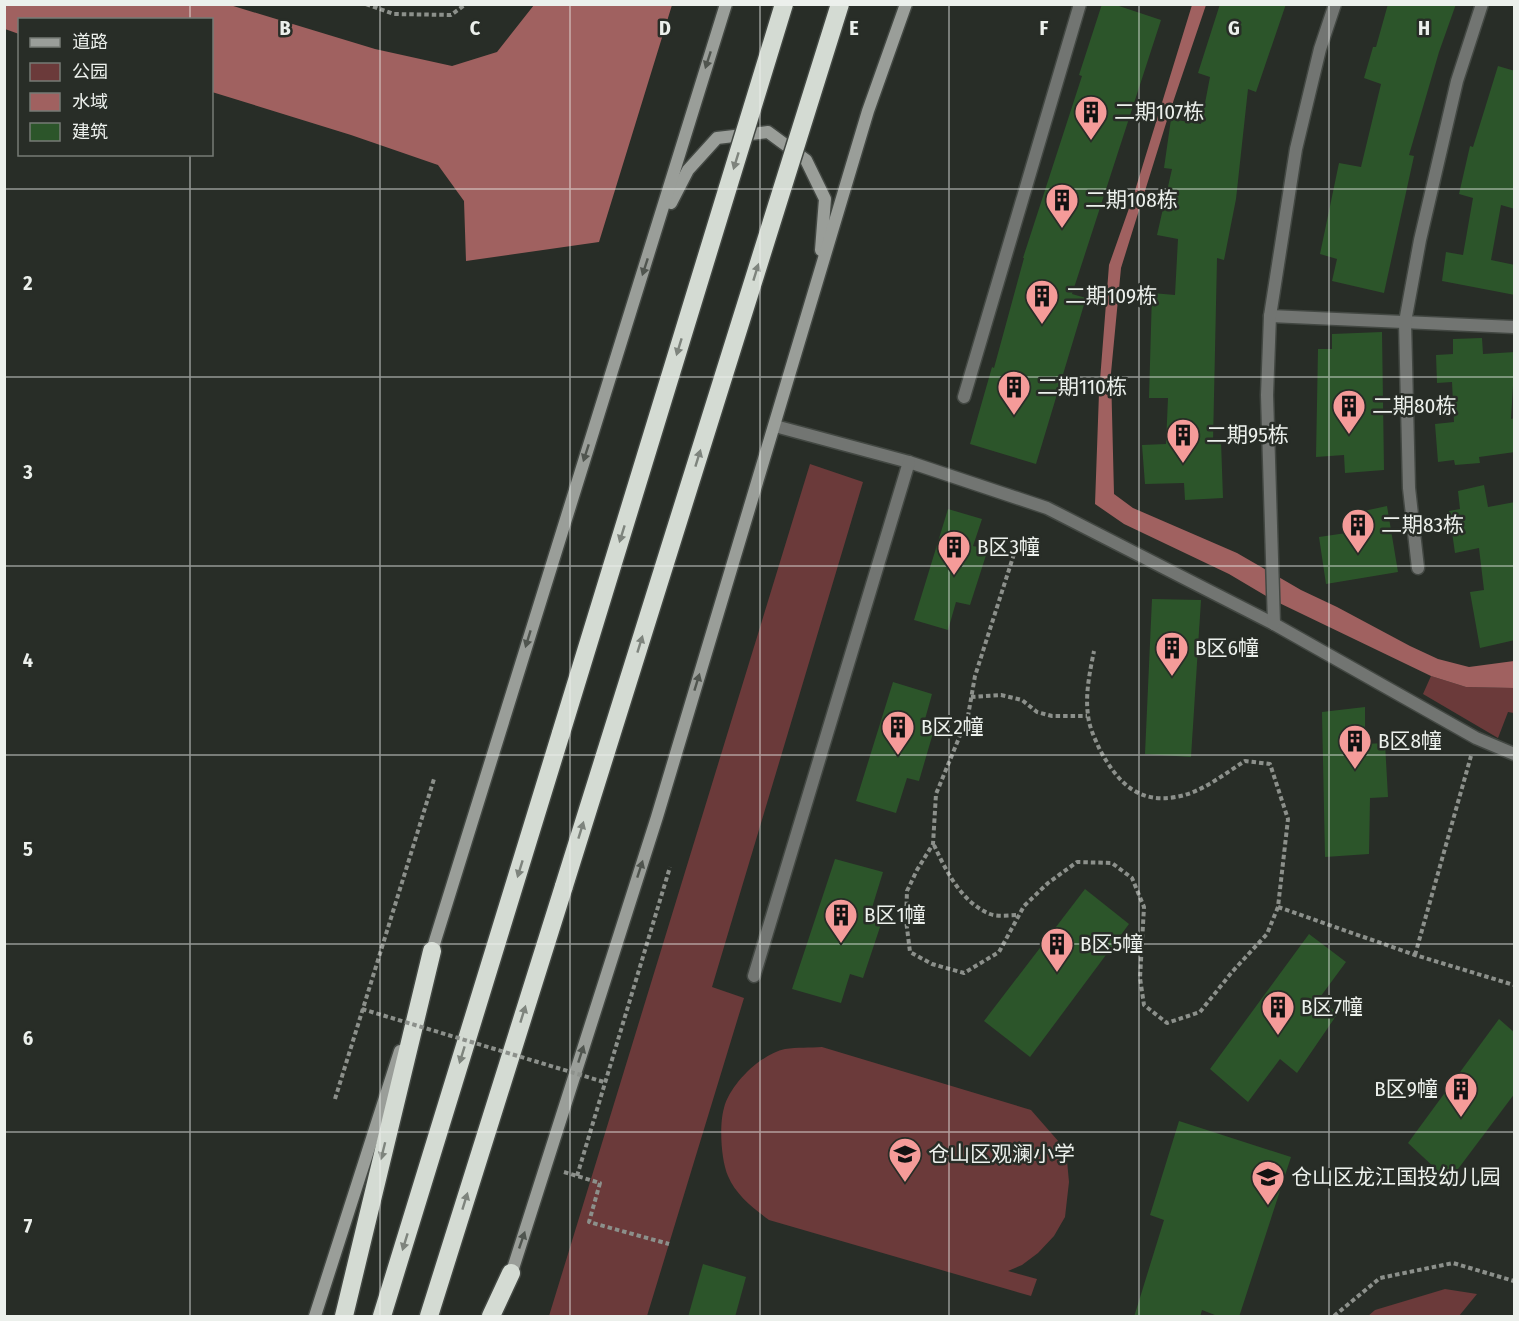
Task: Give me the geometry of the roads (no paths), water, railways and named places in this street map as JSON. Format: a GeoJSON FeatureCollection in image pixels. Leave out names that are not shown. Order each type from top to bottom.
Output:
{"type":"FeatureCollection","features":[{"type":"Feature","properties":{"kind":"highway"},"geometry":{"type":"LineString","coordinates":[[382,1317],[784,4]]}},
{"type":"Feature","properties":{"kind":"highway"},"geometry":{"type":"LineString","coordinates":[[429,1317],[840,4]]}},
{"type":"Feature","properties":{"kind":"highway"},"geometry":{"type":"LineString","coordinates":[[344,1317],[432,951]]}},
{"type":"Feature","properties":{"kind":"highway"},"geometry":{"type":"LineString","coordinates":[[491,1317],[511,1273]]}},
{"type":"Feature","properties":{"kind":"main road"},"geometry":{"type":"LineString","coordinates":[[315,1317],[432,951],[726,4]]}},
{"type":"Feature","properties":{"kind":"main road"},"geometry":{"type":"LineString","coordinates":[[500,1317],[511,1273],[657,817],[868,111],[906,4]]}},
{"type":"Feature","properties":{"kind":"main road"},"geometry":{"type":"LineString","coordinates":[[657,228],[688,170],[717,138],[768,132],[806,160],[825,199],[819,275]]}},
{"type":"Feature","properties":{"kind":"street"},"geometry":{"type":"LineString","coordinates":[[963,397],[1080,4]]}},
{"type":"Feature","properties":{"kind":"street"},"geometry":{"type":"LineString","coordinates":[[1274,624],[1267,395],[1270,316],[1296,149],[1320,49],[1335,4]]}},
{"type":"Feature","properties":{"kind":"street"},"geometry":{"type":"LineString","coordinates":[[1418,568],[1409,488],[1405,322],[1420,240],[1457,81],[1482,4]]}},
{"type":"Feature","properties":{"kind":"street"},"geometry":{"type":"LineString","coordinates":[[1270,316],[1515,327]]}},
{"type":"Feature","properties":{"kind":"street"},"geometry":{"type":"LineString","coordinates":[[774,426],[909,462],[1047,508],[1274,624],[1476,738],[1515,754]]}},
{"type":"Feature","properties":{"kind":"street"},"geometry":{"type":"LineString","coordinates":[[754,976],[909,462]]}},
{"type":"Feature","properties":{"kind":"water"},"geometry":{"type":"Polygon","coordinates":[[[4,5],[230,5],[375,49],[452,66],[497,52],[534,5],[672,5],[599,242],[466,261],[464,201],[438,165],[351,135],[213,92],[213,18],[18,18],[18,34],[5,29],[4,5]]]}},
{"type":"Feature","properties":{"kind":"water"},"geometry":{"type":"Polygon","coordinates":[[[1192,5],[1206,5],[1121,268],[1111,373],[1114,494],[1133,508],[1237,553],[1301,590],[1438,659],[1469,667],[1514,661],[1514,688],[1466,687],[1431,676],[1273,600],[1229,574],[1124,524],[1095,504],[1099,393],[1109,265],[1133,197],[1192,5]]]}},
{"type":"Feature","properties":{"kind":"place","name":"二期107栋"},"geometry":{"type":"Point","coordinates":[1091,141]}},
{"type":"Feature","properties":{"kind":"place","name":"二期108栋"},"geometry":{"type":"Point","coordinates":[1062,229]}},
{"type":"Feature","properties":{"kind":"place","name":"二期109栋"},"geometry":{"type":"Point","coordinates":[1042,325]}},
{"type":"Feature","properties":{"kind":"place","name":"二期110栋"},"geometry":{"type":"Point","coordinates":[1014,416]}},
{"type":"Feature","properties":{"kind":"place","name":"二期80栋"},"geometry":{"type":"Point","coordinates":[1349,435]}},
{"type":"Feature","properties":{"kind":"place","name":"二期95栋"},"geometry":{"type":"Point","coordinates":[1183,464]}},
{"type":"Feature","properties":{"kind":"place","name":"二期83栋"},"geometry":{"type":"Point","coordinates":[1358,554]}},
{"type":"Feature","properties":{"kind":"place","name":"B区3幢"},"geometry":{"type":"Point","coordinates":[954,576]}},
{"type":"Feature","properties":{"kind":"place","name":"B区6幢"},"geometry":{"type":"Point","coordinates":[1172,677]}},
{"type":"Feature","properties":{"kind":"place","name":"B区2幢"},"geometry":{"type":"Point","coordinates":[898,756]}},
{"type":"Feature","properties":{"kind":"place","name":"B区8幢"},"geometry":{"type":"Point","coordinates":[1355,770]}},
{"type":"Feature","properties":{"kind":"place","name":"B区1幢"},"geometry":{"type":"Point","coordinates":[841,944]}},
{"type":"Feature","properties":{"kind":"place","name":"B区5幢"},"geometry":{"type":"Point","coordinates":[1057,973]}},
{"type":"Feature","properties":{"kind":"place","name":"B区7幢"},"geometry":{"type":"Point","coordinates":[1278,1036]}},
{"type":"Feature","properties":{"kind":"place","name":"B区9幢"},"geometry":{"type":"Point","coordinates":[1461,1118]}},
{"type":"Feature","properties":{"kind":"place","name":"仓山区观澜小学"},"geometry":{"type":"Point","coordinates":[905,1183]}},
{"type":"Feature","properties":{"kind":"place","name":"仓山区龙江国投幼儿园"},"geometry":{"type":"Point","coordinates":[1268,1206]}}]}
